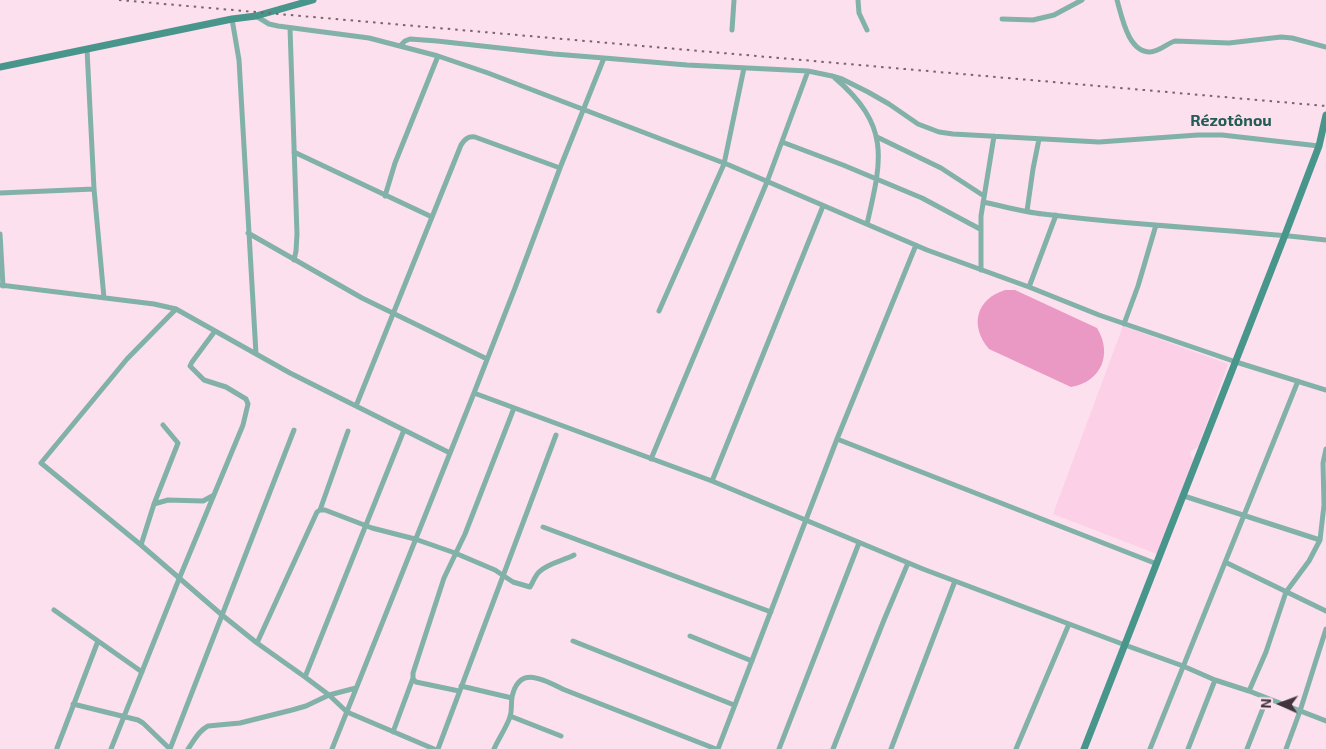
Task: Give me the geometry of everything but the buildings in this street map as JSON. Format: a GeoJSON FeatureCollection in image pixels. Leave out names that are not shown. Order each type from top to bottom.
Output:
{"type":"FeatureCollection","features":[{"type":"Feature","properties":{"kind":"main road"},"geometry":{"type":"LineString","coordinates":[[0,67],[232,19],[256,16],[313,0]]}},
{"type":"Feature","properties":{"kind":"main road"},"geometry":{"type":"LineString","coordinates":[[1084,749],[1319,146],[1325,127],[1326,115]]}},
{"type":"Feature","properties":{"kind":"street"},"geometry":{"type":"LineString","coordinates":[[732,30],[734,0]]}},
{"type":"Feature","properties":{"kind":"street"},"geometry":{"type":"LineString","coordinates":[[858,0],[859,12],[867,30]]}},
{"type":"Feature","properties":{"kind":"street"},"geometry":{"type":"LineString","coordinates":[[1002,19],[1034,20],[1054,15],[1082,0]]}},
{"type":"Feature","properties":{"kind":"street"},"geometry":{"type":"LineString","coordinates":[[1117,0],[1131,42],[1141,50],[1150,52],[1159,50],[1175,41],[1229,43],[1281,37],[1326,47]]}},
{"type":"Feature","properties":{"kind":"street"},"geometry":{"type":"LineString","coordinates":[[256,16],[269,24],[278,26],[352,35],[438,56],[584,109],[724,164],[916,245],[1099,315],[1236,362],[1326,390]]}},
{"type":"Feature","properties":{"kind":"street"},"geometry":{"type":"LineString","coordinates":[[232,19],[239,60],[256,354]]}},
{"type":"Feature","properties":{"kind":"street"},"geometry":{"type":"LineString","coordinates":[[290,28],[297,234],[294,260]]}},
{"type":"Feature","properties":{"kind":"street"},"geometry":{"type":"LineString","coordinates":[[400,46],[410,39],[687,65],[808,71],[842,80],[890,104],[918,124],[953,134],[1114,142],[1165,137],[1222,135],[1319,146]]}},
{"type":"Feature","properties":{"kind":"street"},"geometry":{"type":"LineString","coordinates":[[87,49],[94,188],[104,298]]}},
{"type":"Feature","properties":{"kind":"street"},"geometry":{"type":"LineString","coordinates":[[385,196],[395,163],[438,56]]}},
{"type":"Feature","properties":{"kind":"street"},"geometry":{"type":"LineString","coordinates":[[332,749],[474,393],[604,58]]}},
{"type":"Feature","properties":{"kind":"street"},"geometry":{"type":"LineString","coordinates":[[659,311],[724,164],[744,68]]}},
{"type":"Feature","properties":{"kind":"street"},"geometry":{"type":"LineString","coordinates":[[651,459],[767,182],[808,71]]}},
{"type":"Feature","properties":{"kind":"street"},"geometry":{"type":"LineString","coordinates":[[832,76],[853,94],[877,137],[879,160],[877,180],[867,224]]}},
{"type":"Feature","properties":{"kind":"street"},"geometry":{"type":"LineString","coordinates":[[356,406],[465,139],[475,136],[560,168]]}},
{"type":"Feature","properties":{"kind":"street"},"geometry":{"type":"LineString","coordinates":[[981,270],[980,229],[994,136]]}},
{"type":"Feature","properties":{"kind":"street"},"geometry":{"type":"LineString","coordinates":[[877,137],[941,168],[984,199],[1027,211],[1326,240]]}},
{"type":"Feature","properties":{"kind":"street"},"geometry":{"type":"LineString","coordinates":[[1027,211],[1039,139]]}},
{"type":"Feature","properties":{"kind":"street"},"geometry":{"type":"LineString","coordinates":[[782,142],[922,198],[980,229]]}},
{"type":"Feature","properties":{"kind":"street"},"geometry":{"type":"LineString","coordinates":[[294,152],[432,217]]}},
{"type":"Feature","properties":{"kind":"street"},"geometry":{"type":"LineString","coordinates":[[0,193],[94,188]]}},
{"type":"Feature","properties":{"kind":"street"},"geometry":{"type":"LineString","coordinates":[[712,481],[823,206]]}},
{"type":"Feature","properties":{"kind":"street"},"geometry":{"type":"LineString","coordinates":[[1029,287],[1056,215]]}},
{"type":"Feature","properties":{"kind":"street"},"geometry":{"type":"LineString","coordinates":[[1124,324],[1138,286],[1156,225]]}},
{"type":"Feature","properties":{"kind":"street"},"geometry":{"type":"LineString","coordinates":[[248,233],[362,298],[487,359]]}},
{"type":"Feature","properties":{"kind":"street"},"geometry":{"type":"LineString","coordinates":[[0,234],[2,285],[154,304],[176,310],[290,374],[450,453]]}},
{"type":"Feature","properties":{"kind":"street"},"geometry":{"type":"LineString","coordinates":[[494,749],[510,716],[516,684],[524,678],[536,677],[717,749],[772,612],[837,439],[916,245]]}},
{"type":"Feature","properties":{"kind":"street"},"geometry":{"type":"LineString","coordinates":[[176,310],[127,359],[41,464],[141,545],[222,615],[329,695],[347,712],[434,749]]}},
{"type":"Feature","properties":{"kind":"street"},"geometry":{"type":"LineString","coordinates":[[111,749],[248,411],[246,399],[226,388],[204,380],[190,366],[215,331]]}},
{"type":"Feature","properties":{"kind":"street"},"geometry":{"type":"LineString","coordinates":[[1150,749],[1298,381]]}},
{"type":"Feature","properties":{"kind":"street"},"geometry":{"type":"LineString","coordinates":[[474,393],[712,481],[908,563],[1326,721]]}},
{"type":"Feature","properties":{"kind":"street"},"geometry":{"type":"LineString","coordinates":[[393,732],[413,678],[413,672],[444,578],[465,534],[514,408]]}},
{"type":"Feature","properties":{"kind":"street"},"geometry":{"type":"LineString","coordinates":[[141,545],[154,504],[178,443],[163,425]]}},
{"type":"Feature","properties":{"kind":"street"},"geometry":{"type":"LineString","coordinates":[[73,704],[138,720],[170,749],[294,430]]}},
{"type":"Feature","properties":{"kind":"street"},"geometry":{"type":"LineString","coordinates":[[305,677],[404,430]]}},
{"type":"Feature","properties":{"kind":"street"},"geometry":{"type":"LineString","coordinates":[[258,643],[317,512],[320,510],[348,431]]}},
{"type":"Feature","properties":{"kind":"street"},"geometry":{"type":"LineString","coordinates":[[438,749],[556,435]]}},
{"type":"Feature","properties":{"kind":"street"},"geometry":{"type":"LineString","coordinates":[[837,439],[1157,564]]}},
{"type":"Feature","properties":{"kind":"street"},"geometry":{"type":"LineString","coordinates":[[1249,691],[1266,652],[1286,592],[1320,540],[1324,505],[1323,463],[1326,449]]}},
{"type":"Feature","properties":{"kind":"street"},"geometry":{"type":"LineString","coordinates":[[154,504],[168,500],[203,501],[215,494]]}},
{"type":"Feature","properties":{"kind":"street"},"geometry":{"type":"LineString","coordinates":[[1184,496],[1320,540]]}},
{"type":"Feature","properties":{"kind":"street"},"geometry":{"type":"LineString","coordinates":[[320,510],[325,510],[366,526],[415,539],[455,553],[495,570],[513,582],[530,587],[540,571],[574,555]]}},
{"type":"Feature","properties":{"kind":"street"},"geometry":{"type":"LineString","coordinates":[[543,528],[772,612]]}},
{"type":"Feature","properties":{"kind":"street"},"geometry":{"type":"LineString","coordinates":[[779,749],[859,543]]}},
{"type":"Feature","properties":{"kind":"street"},"geometry":{"type":"LineString","coordinates":[[1225,562],[1326,611]]}},
{"type":"Feature","properties":{"kind":"street"},"geometry":{"type":"LineString","coordinates":[[833,749],[908,563]]}},
{"type":"Feature","properties":{"kind":"street"},"geometry":{"type":"LineString","coordinates":[[891,749],[955,581]]}},
{"type":"Feature","properties":{"kind":"street"},"geometry":{"type":"LineString","coordinates":[[54,610],[142,672]]}},
{"type":"Feature","properties":{"kind":"street"},"geometry":{"type":"LineString","coordinates":[[1016,749],[1068,624]]}},
{"type":"Feature","properties":{"kind":"street"},"geometry":{"type":"LineString","coordinates":[[1286,749],[1326,629]]}},
{"type":"Feature","properties":{"kind":"street"},"geometry":{"type":"LineString","coordinates":[[690,636],[752,660]]}},
{"type":"Feature","properties":{"kind":"street"},"geometry":{"type":"LineString","coordinates":[[57,748],[98,641]]}},
{"type":"Feature","properties":{"kind":"street"},"geometry":{"type":"LineString","coordinates":[[573,641],[734,705]]}},
{"type":"Feature","properties":{"kind":"street"},"geometry":{"type":"LineString","coordinates":[[413,678],[416,682],[512,698]]}},
{"type":"Feature","properties":{"kind":"street"},"geometry":{"type":"LineString","coordinates":[[1188,749],[1216,680]]}},
{"type":"Feature","properties":{"kind":"street"},"geometry":{"type":"LineString","coordinates":[[188,749],[203,728],[208,726],[240,723],[266,717],[306,706],[329,695],[356,688]]}},
{"type":"Feature","properties":{"kind":"street"},"geometry":{"type":"LineString","coordinates":[[1247,749],[1267,698]]}},
{"type":"Feature","properties":{"kind":"street"},"geometry":{"type":"LineString","coordinates":[[510,716],[561,736]]}},
{"type":"Feature","properties":{"kind":"shaded area"},"geometry":{"type":"Polygon","coordinates":[[[1005,290],[1015,290],[1097,328],[1102,338],[1104,357],[1097,373],[1081,384],[1071,387],[989,349],[979,331],[979,314],[987,300],[1005,290]]]}},
{"type":"Feature","properties":{"kind":"shaded area"},"geometry":{"type":"Polygon","coordinates":[[[1123,326],[1228,364],[1198,447],[1191,451],[1190,454],[1193,460],[1157,554],[1053,514],[1123,326]]]}},
{"type":"Feature","properties":{"kind":"railway"},"geometry":{"type":"LineString","coordinates":[[119,0],[1326,106]]}},
{"type":"Feature","properties":{"kind":"district","name":"Rézotônou"},"geometry":{"type":"Point","coordinates":[1231,121]}}]}
